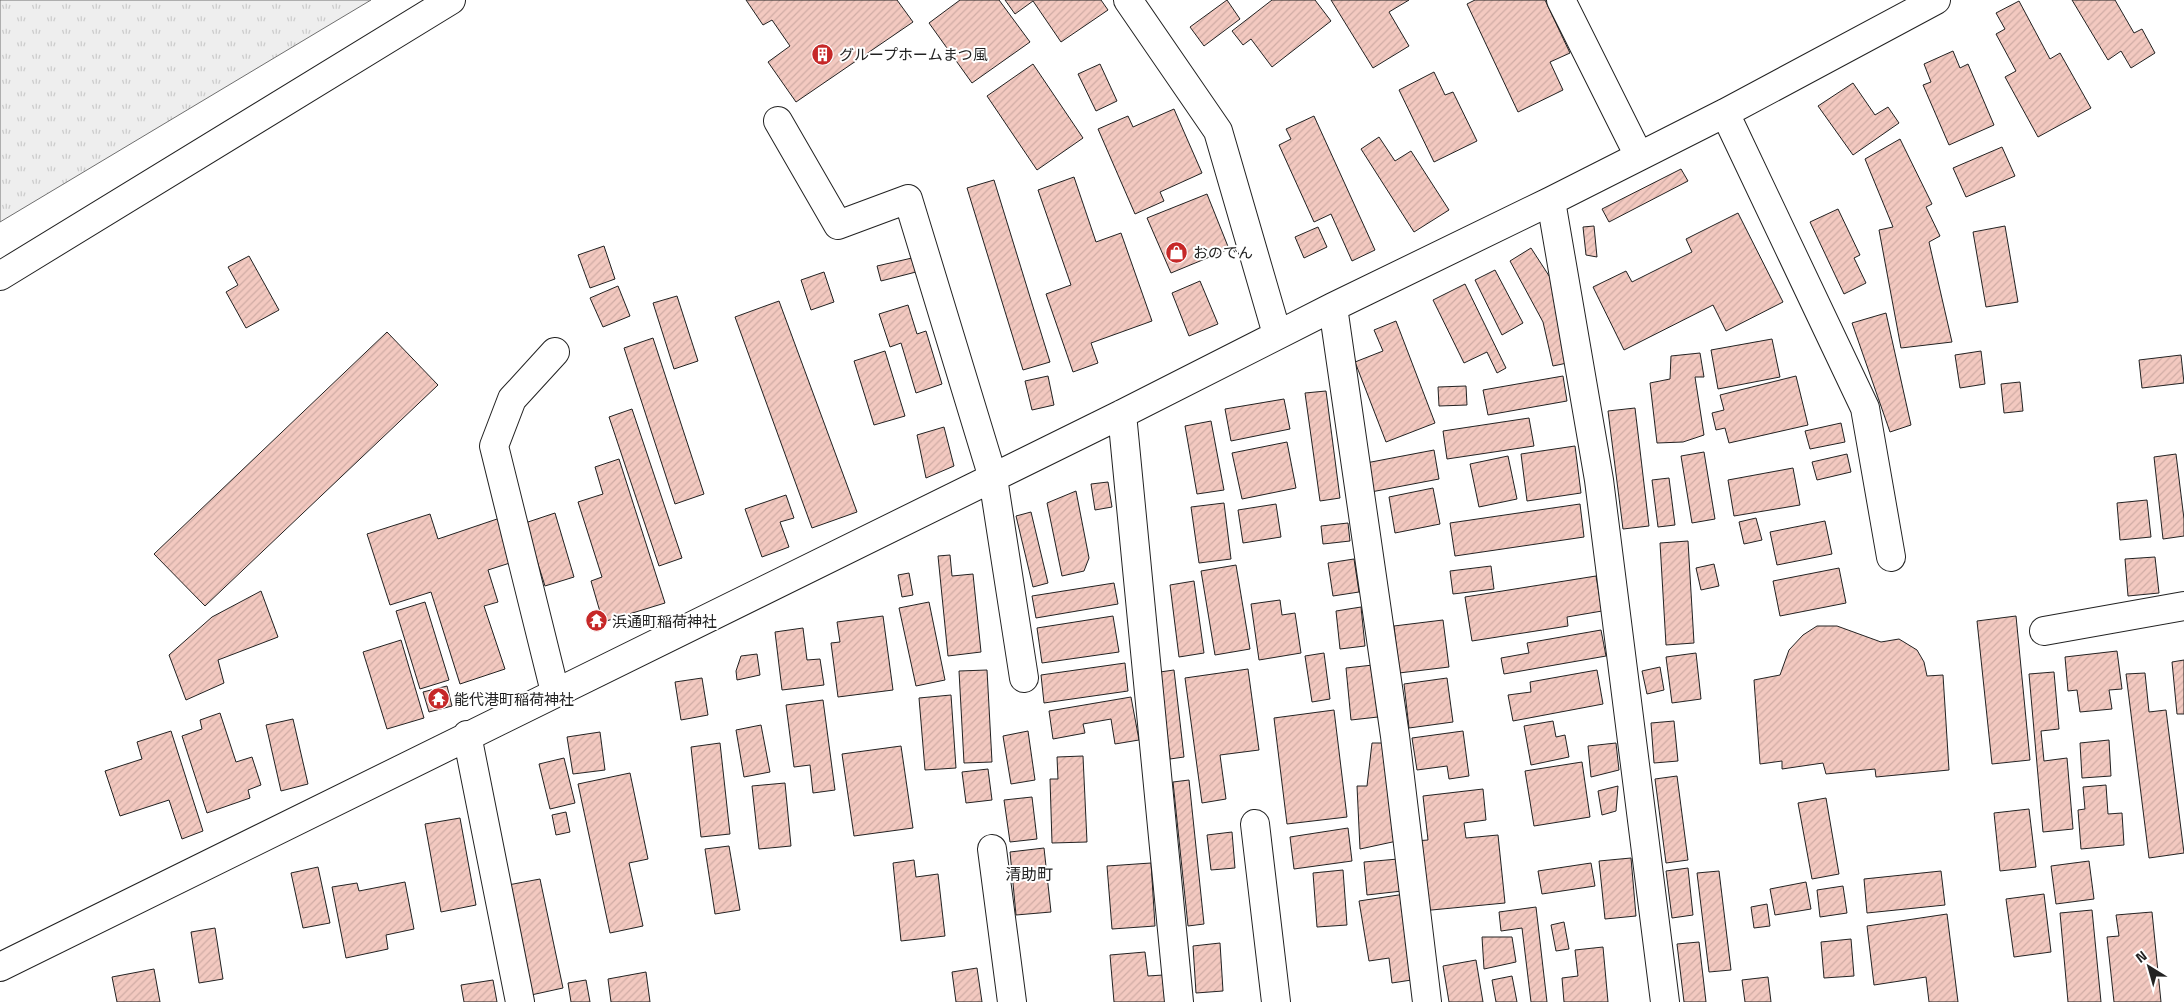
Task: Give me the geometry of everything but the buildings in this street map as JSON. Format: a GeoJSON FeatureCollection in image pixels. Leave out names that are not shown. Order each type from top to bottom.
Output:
{"type":"FeatureCollection","features":[{"type":"Feature","properties":{"kind":"street"},"geometry":{"type":"LineString","coordinates":[[0,276],[451,0]]}},
{"type":"Feature","properties":{"kind":"street"},"geometry":{"type":"LineString","coordinates":[[1128,0],[1218,131],[1277,334]]}},
{"type":"Feature","properties":{"kind":"street"},"geometry":{"type":"LineString","coordinates":[[1561,0],[1639,156]]}},
{"type":"Feature","properties":{"kind":"street"},"geometry":{"type":"LineString","coordinates":[[0,966],[993,478],[1277,334],[1551,202],[1725,113],[1936,0]]}},
{"type":"Feature","properties":{"kind":"street"},"geometry":{"type":"LineString","coordinates":[[1725,113],[1865,408],[1891,557]]}},
{"type":"Feature","properties":{"kind":"street"},"geometry":{"type":"LineString","coordinates":[[778,121],[838,225],[908,199],[993,478],[1024,678]]}},
{"type":"Feature","properties":{"kind":"street"},"geometry":{"type":"LineString","coordinates":[[1551,202],[1599,480],[1665,1002]]}},
{"type":"Feature","properties":{"kind":"street"},"geometry":{"type":"LineString","coordinates":[[1333,307],[1395,736],[1427,1002]]}},
{"type":"Feature","properties":{"kind":"street"},"geometry":{"type":"LineString","coordinates":[[555,352],[512,399],[494,446],[556,692]]}},
{"type":"Feature","properties":{"kind":"street"},"geometry":{"type":"LineString","coordinates":[[1122,414],[1179,1002]]}},
{"type":"Feature","properties":{"kind":"street"},"geometry":{"type":"LineString","coordinates":[[2044,631],[2184,606]]}},
{"type":"Feature","properties":{"kind":"street"},"geometry":{"type":"LineString","coordinates":[[468,735],[520,1002]]}},
{"type":"Feature","properties":{"kind":"street"},"geometry":{"type":"LineString","coordinates":[[1254,824],[1276,1002]]}},
{"type":"Feature","properties":{"kind":"street"},"geometry":{"type":"LineString","coordinates":[[992,850],[1012,1002]]}},
{"type":"Feature","properties":{"kind":"green space"},"geometry":{"type":"Polygon","coordinates":[[[0,0],[371,0],[0,222],[0,0]]]}},
{"type":"Feature","properties":{"kind":"place","name":"グループホームまつ風"},"geometry":{"type":"Point","coordinates":[823,54]}},
{"type":"Feature","properties":{"kind":"place","name":"おのでん"},"geometry":{"type":"Point","coordinates":[1177,252]}},
{"type":"Feature","properties":{"kind":"place","name":"浜通町稲荷神社"},"geometry":{"type":"Point","coordinates":[596,621]}},
{"type":"Feature","properties":{"kind":"place","name":"能代港町稲荷神社"},"geometry":{"type":"Point","coordinates":[438,699]}},
{"type":"Feature","properties":{"kind":"district","name":"清助町"},"geometry":{"type":"Point","coordinates":[1029,874]}}]}
